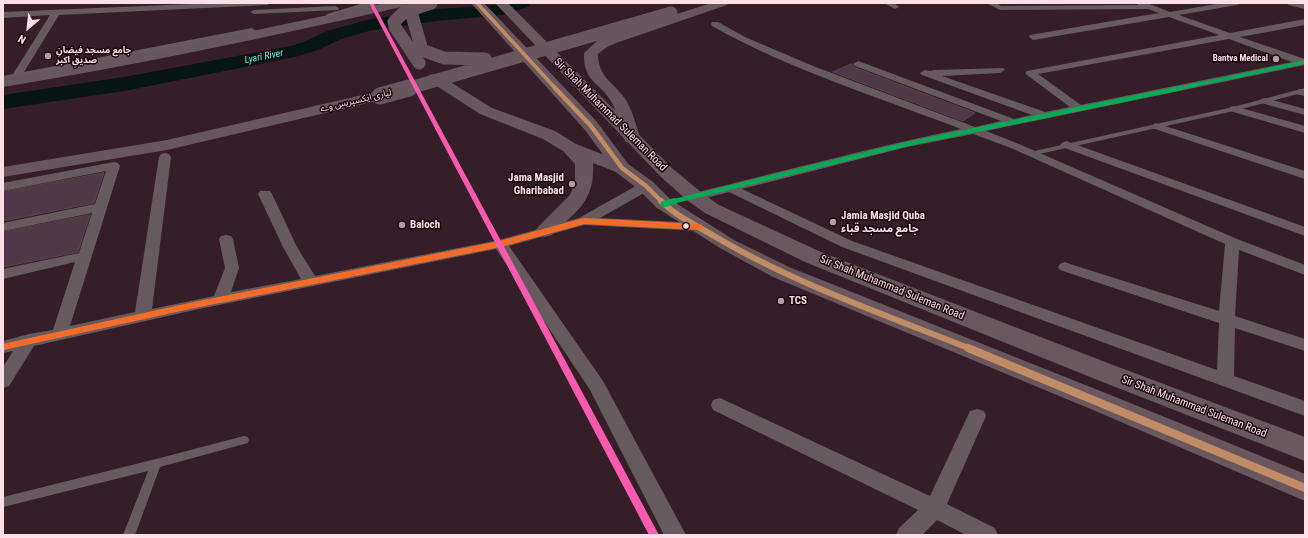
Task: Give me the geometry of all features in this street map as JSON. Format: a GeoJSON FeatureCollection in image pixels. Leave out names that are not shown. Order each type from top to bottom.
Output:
{"type":"FeatureCollection","features":[{"type":"Feature","properties":{"kind":"highway"},"geometry":{"type":"LineString","coordinates":[[3,83],[83,70],[214,44],[401,3]]}},
{"type":"Feature","properties":{"kind":"highway"},"geometry":{"type":"LineString","coordinates":[[430,3],[404,12],[394,22],[395,27],[417,60],[434,78],[486,110],[549,135],[568,147],[622,168]]}},
{"type":"Feature","properties":{"kind":"highway"},"geometry":{"type":"LineString","coordinates":[[477,3],[525,41]]}},
{"type":"Feature","properties":{"kind":"highway"},"geometry":{"type":"LineString","coordinates":[[501,3],[525,41]]}},
{"type":"Feature","properties":{"kind":"highway"},"geometry":{"type":"LineString","coordinates":[[411,9],[422,50],[431,55],[446,59],[462,60],[485,58],[515,51],[602,27],[676,3]]}},
{"type":"Feature","properties":{"kind":"highway","name":"لیاری ایکسپریس وے"},"geometry":{"type":"LineString","coordinates":[[3,172],[167,145],[380,96],[584,39],[703,3]]}},
{"type":"Feature","properties":{"kind":"highway"},"geometry":{"type":"LineString","coordinates":[[632,138],[618,100],[594,74],[590,64],[591,53],[602,44],[656,24],[723,3]]}},
{"type":"Feature","properties":{"kind":"highway","name":"Sir Shah Muhammad Suleman Road"},"geometry":{"type":"LineString","coordinates":[[525,41],[632,138],[667,173],[695,197],[712,209],[813,257],[1104,372],[1305,449]]}},
{"type":"Feature","properties":{"kind":"highway","name":"Sir Shah Muhammad Suleman Road"},"geometry":{"type":"LineString","coordinates":[[525,41],[622,168],[646,186],[664,204],[699,227],[739,250],[781,272],[1103,403],[1305,488]]}},
{"type":"Feature","properties":{"kind":"highway"},"geometry":{"type":"LineString","coordinates":[[545,232],[579,198],[584,182],[584,163],[568,147]]}},
{"type":"Feature","properties":{"kind":"highway"},"geometry":{"type":"LineString","coordinates":[[664,204],[695,197]]}},
{"type":"Feature","properties":{"kind":"street"},"geometry":{"type":"LineString","coordinates":[[25,14],[40,3]]}},
{"type":"Feature","properties":{"kind":"street"},"geometry":{"type":"LineString","coordinates":[[3,15],[167,6],[268,3]]}},
{"type":"Feature","properties":{"kind":"street"},"geometry":{"type":"LineString","coordinates":[[249,13],[335,8],[373,3]]}},
{"type":"Feature","properties":{"kind":"street"},"geometry":{"type":"LineString","coordinates":[[990,3],[1000,8],[1145,5],[1304,62]]}},
{"type":"Feature","properties":{"kind":"street"},"geometry":{"type":"LineString","coordinates":[[1033,37],[1169,14],[1211,5],[1237,3]]}},
{"type":"Feature","properties":{"kind":"street"},"geometry":{"type":"LineString","coordinates":[[1291,3],[1305,8]]}},
{"type":"Feature","properties":{"kind":"street"},"geometry":{"type":"LineString","coordinates":[[3,79],[335,8]]}},
{"type":"Feature","properties":{"kind":"street"},"geometry":{"type":"LineString","coordinates":[[17,76],[56,13]]}},
{"type":"Feature","properties":{"kind":"street"},"geometry":{"type":"LineString","coordinates":[[1078,108],[1030,73],[1305,22]]}},
{"type":"Feature","properties":{"kind":"street"},"geometry":{"type":"LineString","coordinates":[[715,24],[742,39],[810,68],[1014,146],[1232,242],[1305,270]]}},
{"type":"Feature","properties":{"kind":"street"},"geometry":{"type":"LineString","coordinates":[[695,197],[907,144],[1304,62]]}},
{"type":"Feature","properties":{"kind":"street"},"geometry":{"type":"LineString","coordinates":[[858,64],[1013,122]]}},
{"type":"Feature","properties":{"kind":"street"},"geometry":{"type":"LineString","coordinates":[[887,75],[1000,70]]}},
{"type":"Feature","properties":{"kind":"street"},"geometry":{"type":"LineString","coordinates":[[917,73],[1044,115]]}},
{"type":"Feature","properties":{"kind":"street"},"geometry":{"type":"LineString","coordinates":[[1265,101],[1305,112]]}},
{"type":"Feature","properties":{"kind":"street"},"geometry":{"type":"LineString","coordinates":[[1234,109],[1305,130]]}},
{"type":"Feature","properties":{"kind":"street"},"geometry":{"type":"LineString","coordinates":[[1156,126],[1305,176]]}},
{"type":"Feature","properties":{"kind":"street"},"geometry":{"type":"LineString","coordinates":[[1066,145],[1305,232]]}},
{"type":"Feature","properties":{"kind":"street"},"geometry":{"type":"LineString","coordinates":[[142,316],[165,158]]}},
{"type":"Feature","properties":{"kind":"street"},"geometry":{"type":"LineString","coordinates":[[3,187],[114,166],[60,333]]}},
{"type":"Feature","properties":{"kind":"street"},"geometry":{"type":"LineString","coordinates":[[3,347],[60,333],[142,316],[500,244],[584,220],[646,186]]}},
{"type":"Feature","properties":{"kind":"street"},"geometry":{"type":"LineString","coordinates":[[730,188],[846,244],[1225,382],[1305,409]]}},
{"type":"Feature","properties":{"kind":"street"},"geometry":{"type":"LineString","coordinates":[[264,194],[290,247],[311,282]]}},
{"type":"Feature","properties":{"kind":"street"},"geometry":{"type":"LineString","coordinates":[[3,227],[100,207]]}},
{"type":"Feature","properties":{"kind":"street"},"geometry":{"type":"LineString","coordinates":[[584,220],[699,227]]}},
{"type":"Feature","properties":{"kind":"street"},"geometry":{"type":"LineString","coordinates":[[220,300],[232,268],[226,239]]}},
{"type":"Feature","properties":{"kind":"street"},"geometry":{"type":"LineString","coordinates":[[1225,382],[1232,242]]}},
{"type":"Feature","properties":{"kind":"street"},"geometry":{"type":"LineString","coordinates":[[500,244],[597,386],[675,535]]}},
{"type":"Feature","properties":{"kind":"street"},"geometry":{"type":"LineString","coordinates":[[3,274],[84,256]]}},
{"type":"Feature","properties":{"kind":"street"},"geometry":{"type":"LineString","coordinates":[[1065,267],[1305,345]]}},
{"type":"Feature","properties":{"kind":"street"},"geometry":{"type":"LineString","coordinates":[[3,381],[29,340]]}},
{"type":"Feature","properties":{"kind":"street"},"geometry":{"type":"LineString","coordinates":[[720,405],[988,535]]}},
{"type":"Feature","properties":{"kind":"street"},"geometry":{"type":"LineString","coordinates":[[907,535],[935,508],[977,416]]}},
{"type":"Feature","properties":{"kind":"lane"},"geometry":{"type":"LineString","coordinates":[[1030,154],[1234,109],[1303,92]]}},
{"type":"Feature","properties":{"kind":"lane"},"geometry":{"type":"LineString","coordinates":[[3,502],[156,464],[244,440]]}},
{"type":"Feature","properties":{"kind":"lane"},"geometry":{"type":"LineString","coordinates":[[129,535],[156,464]]}},
{"type":"Feature","properties":{"kind":"building"},"geometry":{"type":"Polygon","coordinates":[[[852,64],[854,67],[975,113],[963,121],[833,72],[852,64]]]}},
{"type":"Feature","properties":{"kind":"building"},"geometry":{"type":"Polygon","coordinates":[[[104,173],[94,203],[3,221],[3,192],[104,173]]]}},
{"type":"Feature","properties":{"kind":"building"},"geometry":{"type":"Polygon","coordinates":[[[90,215],[78,252],[3,267],[3,232],[90,215]]]}},
{"type":"Feature","properties":{"kind":"waterway","name":"Lyari River"},"geometry":{"type":"LineString","coordinates":[[3,102],[124,84],[295,51],[311,46],[334,35],[367,26],[436,15],[502,10],[522,3]]}},
{"type":"Feature","properties":{"kind":"transit line"},"geometry":{"type":"LineString","coordinates":[[371,3],[654,535]]}},
{"type":"Feature","properties":{"kind":"transit line"},"geometry":{"type":"LineString","coordinates":[[477,3],[591,126],[622,168],[646,186],[664,204],[727,244],[781,272],[1103,403],[1305,488]]}},
{"type":"Feature","properties":{"kind":"transit line"},"geometry":{"type":"LineString","coordinates":[[664,204],[907,144],[1305,62]]}},
{"type":"Feature","properties":{"kind":"transit line"},"geometry":{"type":"LineString","coordinates":[[3,347],[199,304],[500,244],[584,221],[699,227]]}},
{"type":"Feature","properties":{"kind":"place","name":"جامع مسجد فیضانِ صدیقِ اکبر"},"geometry":{"type":"Point","coordinates":[48,56]}},
{"type":"Feature","properties":{"kind":"place","name":"Bantva Medical"},"geometry":{"type":"Point","coordinates":[1276,59]}},
{"type":"Feature","properties":{"kind":"place","name":"Jama Masjid Gharibabad"},"geometry":{"type":"Point","coordinates":[572,184]}},
{"type":"Feature","properties":{"kind":"place","name":"Jamia Masjid Quba جامع مسجد قباء"},"geometry":{"type":"Point","coordinates":[833,222]}},
{"type":"Feature","properties":{"kind":"place","name":"Baloch"},"geometry":{"type":"Point","coordinates":[402,225]}},
{"type":"Feature","properties":{"kind":"place","name":"TCS"},"geometry":{"type":"Point","coordinates":[781,301]}}]}
